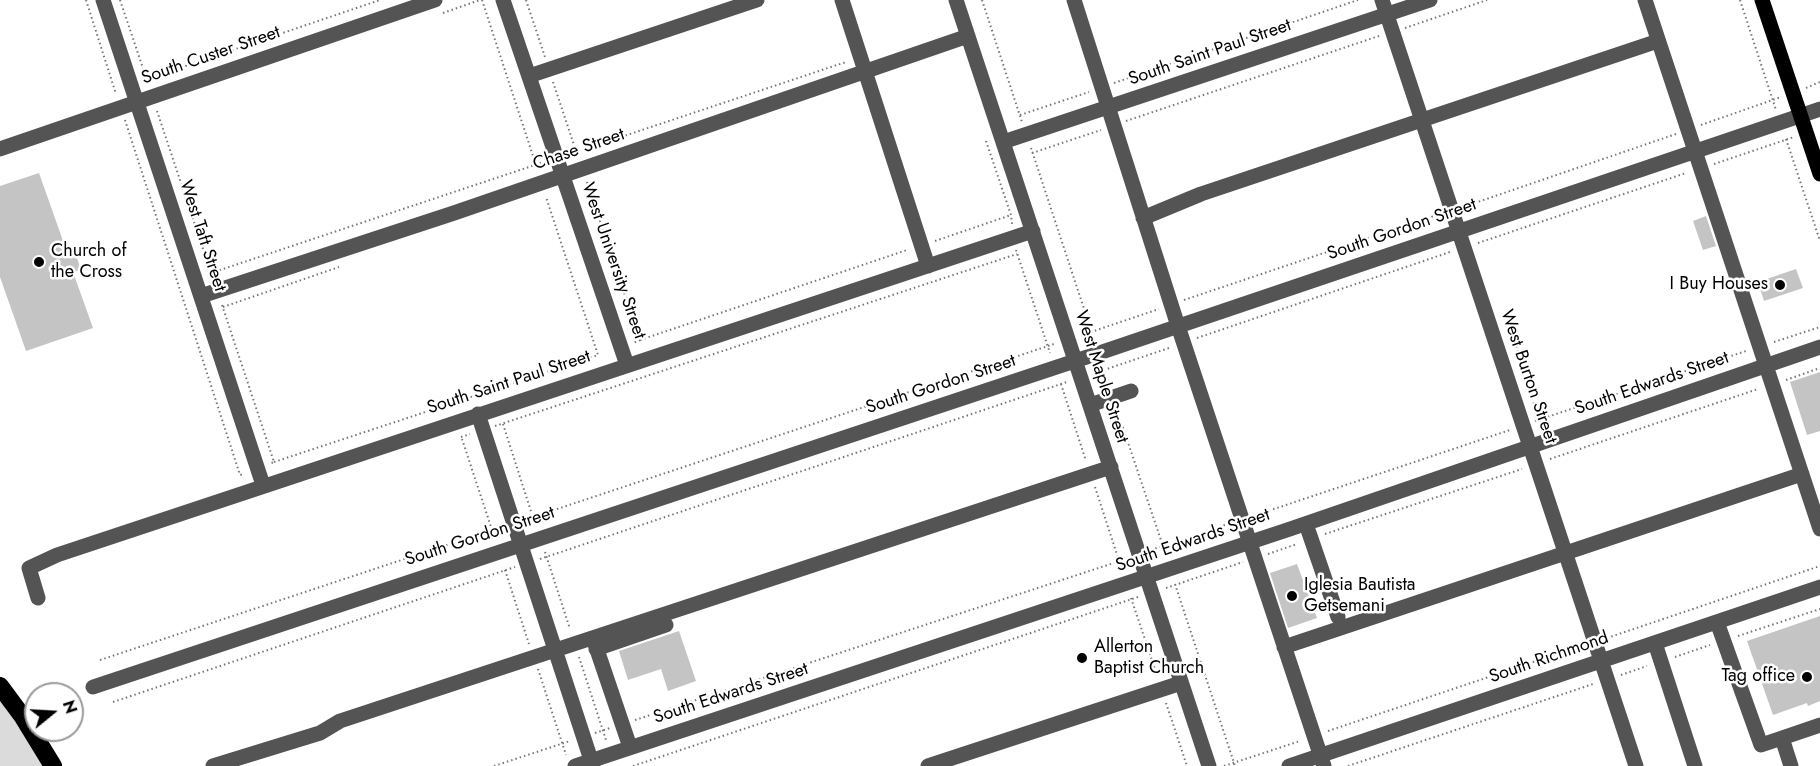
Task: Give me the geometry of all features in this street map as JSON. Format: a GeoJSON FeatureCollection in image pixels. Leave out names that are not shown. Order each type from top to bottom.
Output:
{"type":"FeatureCollection","features":[{"type":"Feature","properties":{"kind":"highway"},"geometry":{"type":"LineString","coordinates":[[0,686],[23,717],[53,766]]}},
{"type":"Feature","properties":{"kind":"main road"},"geometry":{"type":"LineString","coordinates":[[1762,0],[1820,174]]}},
{"type":"Feature","properties":{"kind":"street","name":"West Taft Street"},"geometry":{"type":"LineString","coordinates":[[103,0],[263,485]]}},
{"type":"Feature","properties":{"kind":"street","name":"South Custer Street"},"geometry":{"type":"LineString","coordinates":[[0,149],[435,0]]}},
{"type":"Feature","properties":{"kind":"street","name":"West University Street"},"geometry":{"type":"LineString","coordinates":[[503,0],[627,365]]}},
{"type":"Feature","properties":{"kind":"street"},"geometry":{"type":"LineString","coordinates":[[529,76],[757,0]]}},
{"type":"Feature","properties":{"kind":"street"},"geometry":{"type":"LineString","coordinates":[[842,0],[928,266]]}},
{"type":"Feature","properties":{"kind":"street","name":"West Maple Street"},"geometry":{"type":"LineString","coordinates":[[956,0],[1209,766]]}},
{"type":"Feature","properties":{"kind":"street"},"geometry":{"type":"LineString","coordinates":[[1075,0],[1171,305],[1322,761]]}},
{"type":"Feature","properties":{"kind":"street","name":"South Saint Paul Street"},"geometry":{"type":"LineString","coordinates":[[1003,142],[1108,108],[1384,7],[1430,0]]}},
{"type":"Feature","properties":{"kind":"street"},"geometry":{"type":"LineString","coordinates":[[1645,0],[1820,529]]}},
{"type":"Feature","properties":{"kind":"street","name":"West Burton Street"},"geometry":{"type":"LineString","coordinates":[[1384,7],[1636,766]]}},
{"type":"Feature","properties":{"kind":"street","name":"Chase Street"},"geometry":{"type":"LineString","coordinates":[[201,296],[582,169],[862,64],[968,36]]}},
{"type":"Feature","properties":{"kind":"street"},"geometry":{"type":"LineString","coordinates":[[1143,218],[1201,194],[1658,41]]}},
{"type":"Feature","properties":{"kind":"street","name":"South Gordon Street"},"geometry":{"type":"LineString","coordinates":[[93,687],[1178,326],[1820,109]]}},
{"type":"Feature","properties":{"kind":"street","name":"South Saint Paul Street"},"geometry":{"type":"LineString","coordinates":[[38,598],[29,568],[57,555],[1033,231]]}},
{"type":"Feature","properties":{"kind":"street","name":"South Edwards Street"},"geometry":{"type":"LineString","coordinates":[[571,760],[592,763],[630,747],[1250,543],[1820,347]]}},
{"type":"Feature","properties":{"kind":"street"},"geometry":{"type":"LineString","coordinates":[[1090,405],[1131,391]]}},
{"type":"Feature","properties":{"kind":"street"},"geometry":{"type":"LineString","coordinates":[[478,414],[592,763]]}},
{"type":"Feature","properties":{"kind":"street"},"geometry":{"type":"LineString","coordinates":[[595,643],[1111,467]]}},
{"type":"Feature","properties":{"kind":"street"},"geometry":{"type":"LineString","coordinates":[[1284,647],[1802,474]]}},
{"type":"Feature","properties":{"kind":"street"},"geometry":{"type":"LineString","coordinates":[[1306,524],[1338,617]]}},
{"type":"Feature","properties":{"kind":"street","name":"South Richmond"},"geometry":{"type":"LineString","coordinates":[[1289,766],[1322,761],[1820,587]]}},
{"type":"Feature","properties":{"kind":"street"},"geometry":{"type":"LineString","coordinates":[[1717,622],[1761,745],[1820,725]]}},
{"type":"Feature","properties":{"kind":"street"},"geometry":{"type":"LineString","coordinates":[[213,766],[320,733],[340,721],[575,644],[595,643],[666,625]]}},
{"type":"Feature","properties":{"kind":"street"},"geometry":{"type":"LineString","coordinates":[[595,643],[630,747]]}},
{"type":"Feature","properties":{"kind":"street"},"geometry":{"type":"LineString","coordinates":[[1655,643],[1695,766]]}},
{"type":"Feature","properties":{"kind":"street"},"geometry":{"type":"LineString","coordinates":[[928,766],[1181,683]]}},
{"type":"Feature","properties":{"kind":"street"},"geometry":{"type":"LineString","coordinates":[[1782,738],[1791,766]]}},
{"type":"Feature","properties":{"kind":"path"},"geometry":{"type":"LineString","coordinates":[[147,79],[380,0]]}},
{"type":"Feature","properties":{"kind":"path"},"geometry":{"type":"LineString","coordinates":[[482,0],[598,355]]}},
{"type":"Feature","properties":{"kind":"path"},"geometry":{"type":"LineString","coordinates":[[526,0],[640,340]]}},
{"type":"Feature","properties":{"kind":"path"},"geometry":{"type":"LineString","coordinates":[[1020,115],[1358,0]]}},
{"type":"Feature","properties":{"kind":"path"},"geometry":{"type":"LineString","coordinates":[[1032,153],[1487,0]]}},
{"type":"Feature","properties":{"kind":"path"},"geometry":{"type":"LineString","coordinates":[[211,273],[576,151],[862,64]]}},
{"type":"Feature","properties":{"kind":"path"},"geometry":{"type":"LineString","coordinates":[[100,660],[1451,211],[1820,82]]}},
{"type":"Feature","properties":{"kind":"path"},"geometry":{"type":"LineString","coordinates":[[113,702],[1806,133]]}},
{"type":"Feature","properties":{"kind":"path"},"geometry":{"type":"LineString","coordinates":[[986,140],[1011,215],[1017,254],[1187,766]]}},
{"type":"Feature","properties":{"kind":"path"},"geometry":{"type":"LineString","coordinates":[[274,462],[1011,215]]}},
{"type":"Feature","properties":{"kind":"path"},"geometry":{"type":"LineString","coordinates":[[461,437],[1017,254]]}},
{"type":"Feature","properties":{"kind":"path"},"geometry":{"type":"LineString","coordinates":[[494,766],[1119,561],[1820,327]]}},
{"type":"Feature","properties":{"kind":"path"},"geometry":{"type":"LineString","coordinates":[[633,766],[1820,368]]}},
{"type":"Feature","properties":{"kind":"path"},"geometry":{"type":"LineString","coordinates":[[503,424],[611,754]]}},
{"type":"Feature","properties":{"kind":"path"},"geometry":{"type":"LineString","coordinates":[[459,430],[562,744],[571,760]]}},
{"type":"Feature","properties":{"kind":"path"},"geometry":{"type":"LineString","coordinates":[[1224,766],[1820,566]]}},
{"type":"Feature","properties":{"kind":"path"},"geometry":{"type":"LineString","coordinates":[[1348,766],[1820,609]]}},
{"type":"Feature","properties":{"kind":"shaded area"},"geometry":{"type":"Polygon","coordinates":[[[0,700],[24,734],[24,742],[30,742],[45,766],[0,766],[0,700]]]}},
{"type":"Feature","properties":{"kind":"building","name":"Church of the Cross"},"geometry":{"type":"Polygon","coordinates":[[[39,173],[68,255],[75,252],[81,270],[73,272],[93,328],[26,351],[0,277],[0,186],[39,173]]]}},
{"type":"Feature","properties":{"kind":"building"},"geometry":{"type":"Polygon","coordinates":[[[1706,216],[1716,246],[1703,250],[1693,221],[1706,216]]]}},
{"type":"Feature","properties":{"kind":"building","name":"I Buy Houses"},"geometry":{"type":"Polygon","coordinates":[[[1796,269],[1803,288],[1764,301],[1758,282],[1796,269]]]}},
{"type":"Feature","properties":{"kind":"building"},"geometry":{"type":"Polygon","coordinates":[[[1820,372],[1820,431],[1807,435],[1790,382],[1820,372]]]}},
{"type":"Feature","properties":{"kind":"building","name":"Iglesia Bautista Getsemani"},"geometry":{"type":"Polygon","coordinates":[[[1297,564],[1317,618],[1288,628],[1270,573],[1297,564]]]}},
{"type":"Feature","properties":{"kind":"building"},"geometry":{"type":"Polygon","coordinates":[[[1820,616],[1820,701],[1773,715],[1747,641],[1820,616]]]}},
{"type":"Feature","properties":{"kind":"building"},"geometry":{"type":"Polygon","coordinates":[[[679,631],[696,681],[668,691],[661,669],[628,680],[619,651],[679,631]]]}},
{"type":"Feature","properties":{"kind":"place","name":"Church of the Cross"},"geometry":{"type":"Point","coordinates":[39,262]}},
{"type":"Feature","properties":{"kind":"place","name":"I Buy Houses"},"geometry":{"type":"Point","coordinates":[1780,285]}},
{"type":"Feature","properties":{"kind":"place","name":"Iglesia Bautista Getsemani"},"geometry":{"type":"Point","coordinates":[1292,596]}},
{"type":"Feature","properties":{"kind":"place","name":"Allerton Baptist Church"},"geometry":{"type":"Point","coordinates":[1082,658]}},
{"type":"Feature","properties":{"kind":"place","name":"Tag office"},"geometry":{"type":"Point","coordinates":[1807,677]}}]}
